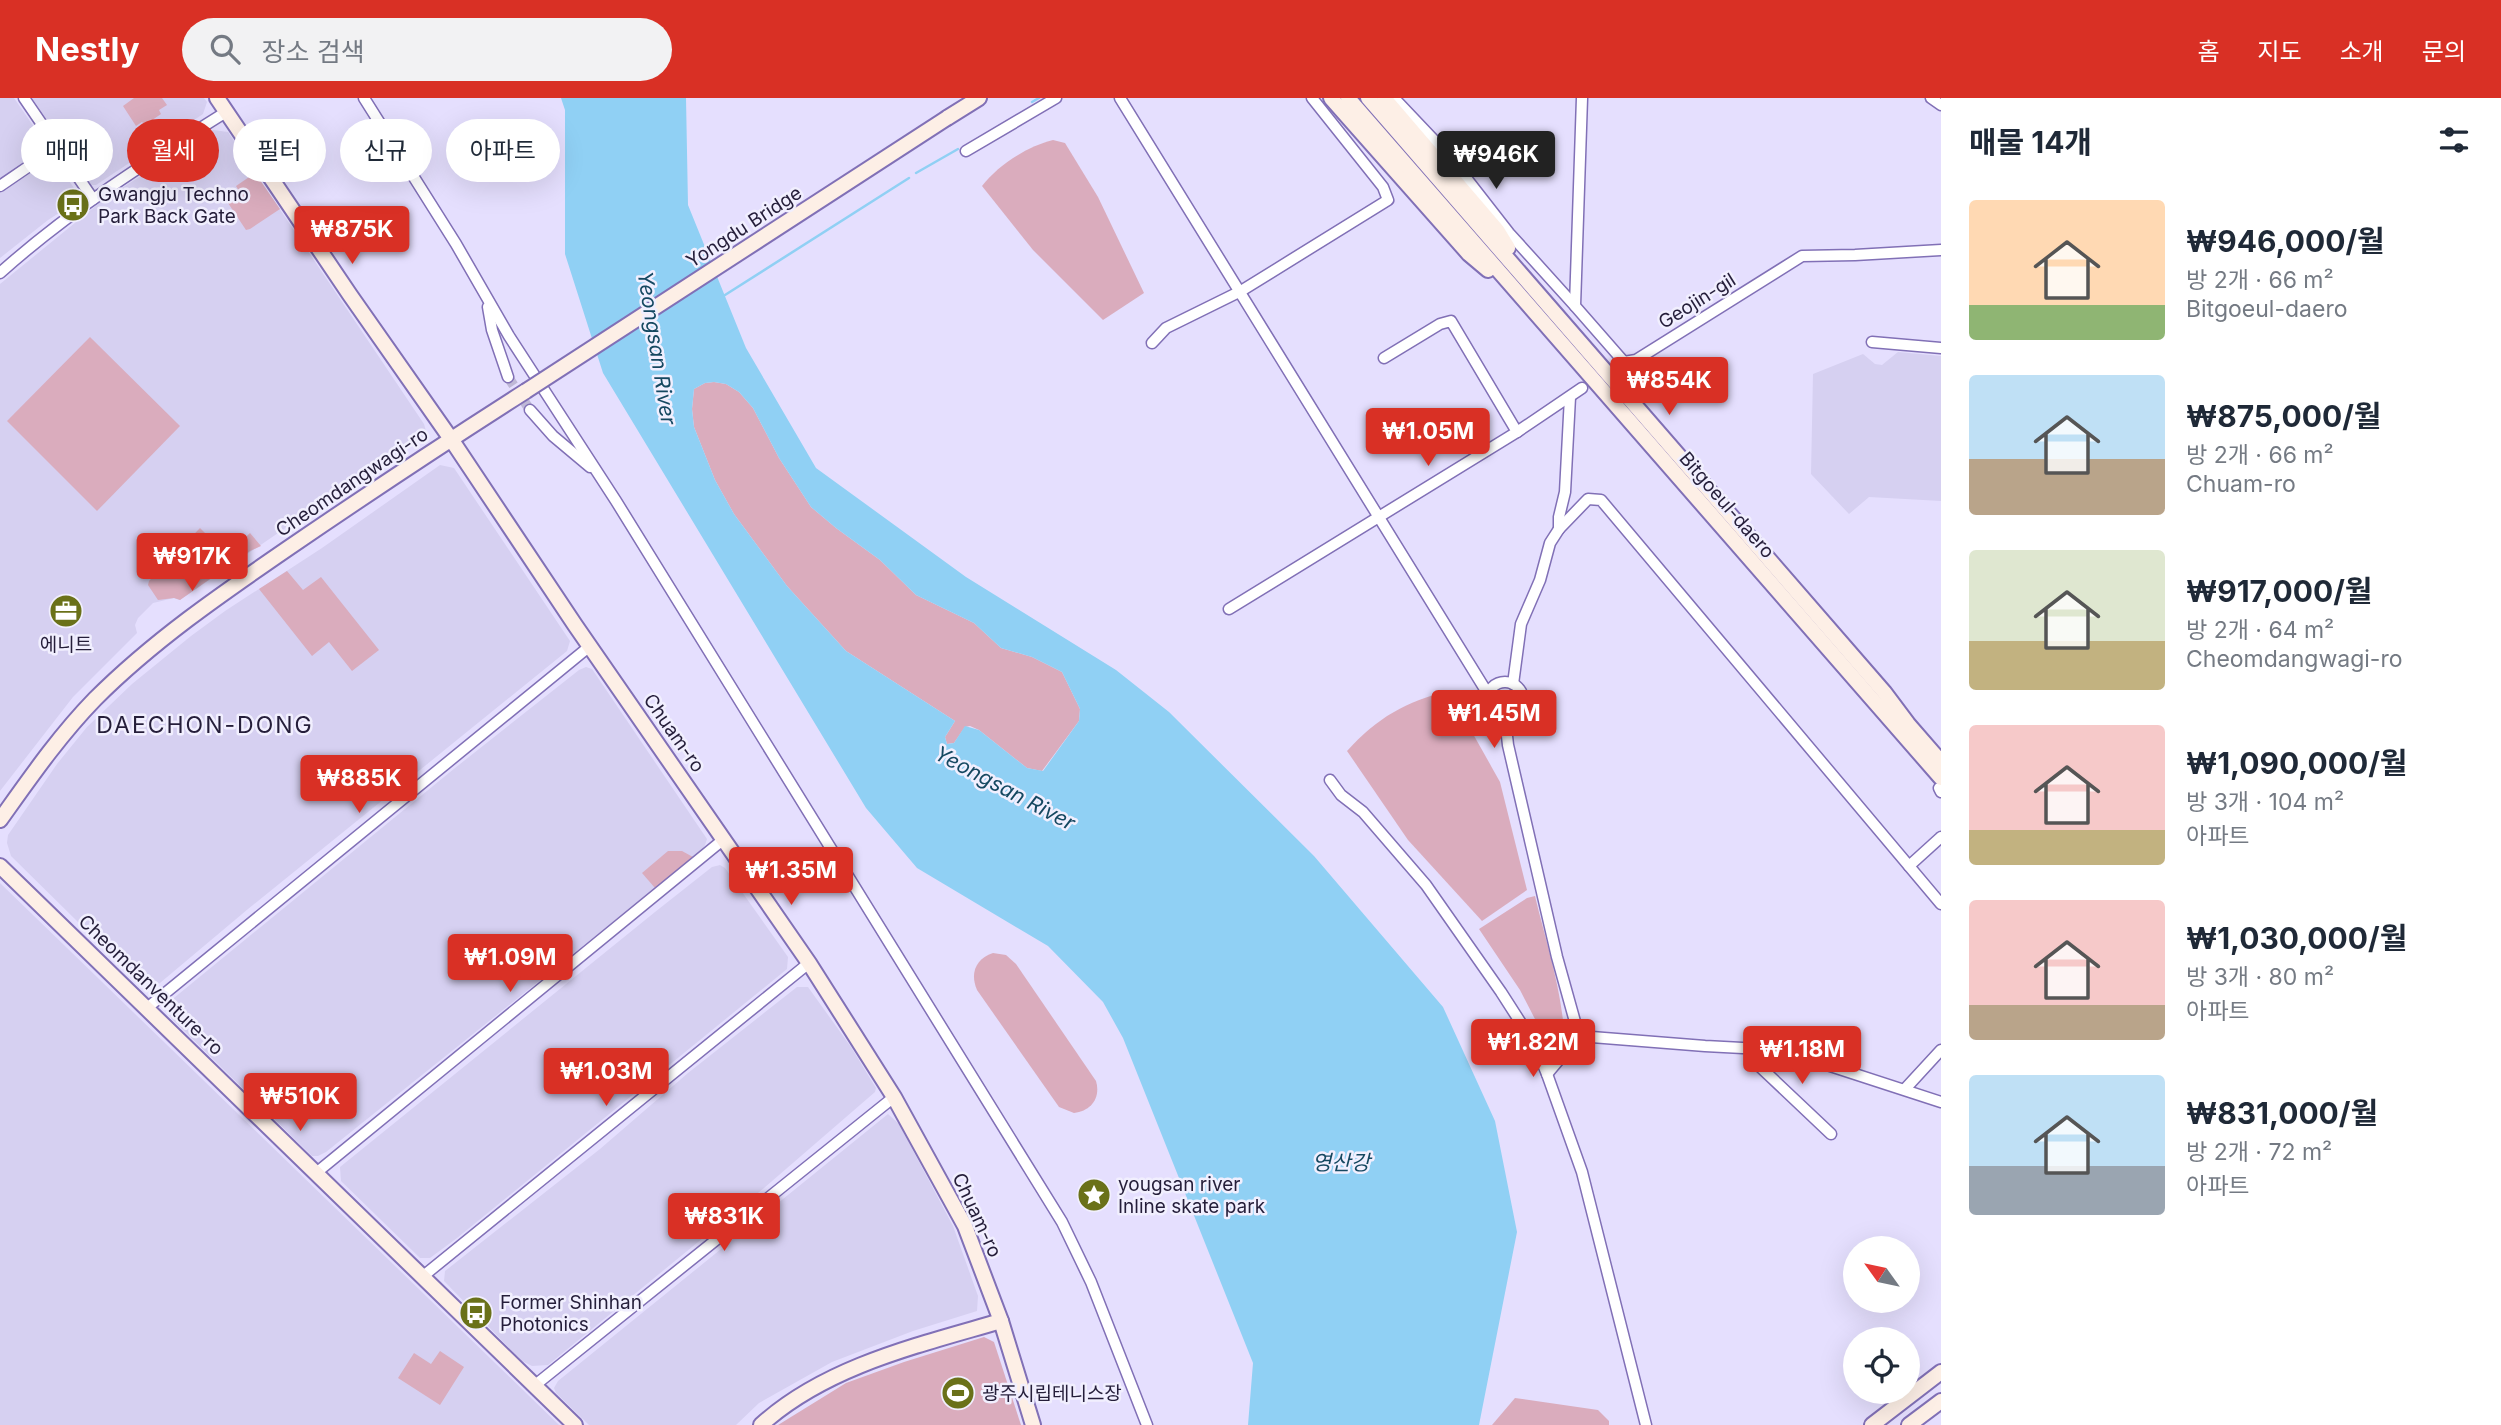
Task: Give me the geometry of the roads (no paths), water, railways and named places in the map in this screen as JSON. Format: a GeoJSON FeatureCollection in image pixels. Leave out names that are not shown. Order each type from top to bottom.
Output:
{"type":"FeatureCollection","features":[{"type":"Feature","properties":{"kind":"street"},"geometry":{"type":"LineString","coordinates":[[24,98],[38,119]]}},
{"type":"Feature","properties":{"kind":"street","name":"Chuam-ro"},"geometry":{"type":"LineString","coordinates":[[217,98],[809,963],[894,1097],[965,1226],[1001,1321],[1033,1425]]}},
{"type":"Feature","properties":{"kind":"street"},"geometry":{"type":"LineString","coordinates":[[365,98],[487,299],[1062,1222],[1091,1282],[1147,1425]]}},
{"type":"Feature","properties":{"kind":"street","name":"Yongdu Bridge"},"geometry":{"type":"LineString","coordinates":[[526,391],[979,98]]}},
{"type":"Feature","properties":{"kind":"street"},"geometry":{"type":"LineString","coordinates":[[966,151],[1056,98]]}},
{"type":"Feature","properties":{"kind":"street"},"geometry":{"type":"LineString","coordinates":[[1120,98],[1489,694]]}},
{"type":"Feature","properties":{"kind":"street"},"geometry":{"type":"LineString","coordinates":[[1152,343],[1166,328],[1241,291],[1388,200],[1383,187],[1312,98]]}},
{"type":"Feature","properties":{"kind":"street"},"geometry":{"type":"LineString","coordinates":[[1331,98],[1469,254],[1520,296]]}},
{"type":"Feature","properties":{"kind":"street","name":"Bitgoeul-daero"},"geometry":{"type":"LineString","coordinates":[[1348,98],[1520,296],[1878,697],[1908,724],[1941,762]]}},
{"type":"Feature","properties":{"kind":"street","name":"Bitgoeul-daero"},"geometry":{"type":"LineString","coordinates":[[1368,98],[1531,285],[1878,697]]}},
{"type":"Feature","properties":{"kind":"street"},"geometry":{"type":"LineString","coordinates":[[1384,98],[1497,230],[1531,285]]}},
{"type":"Feature","properties":{"kind":"street"},"geometry":{"type":"LineString","coordinates":[[1394,98],[1449,156],[1509,233],[1575,306]]}},
{"type":"Feature","properties":{"kind":"street"},"geometry":{"type":"LineString","coordinates":[[1575,306],[1582,98]]}},
{"type":"Feature","properties":{"kind":"street"},"geometry":{"type":"LineString","coordinates":[[1931,98],[1941,105]]}},
{"type":"Feature","properties":{"kind":"street"},"geometry":{"type":"LineString","coordinates":[[0,273],[93,199],[226,111]]}},
{"type":"Feature","properties":{"kind":"street"},"geometry":{"type":"LineString","coordinates":[[0,186],[21,172]]}},
{"type":"Feature","properties":{"kind":"street"},"geometry":{"type":"LineString","coordinates":[[81,182],[93,199]]}},
{"type":"Feature","properties":{"kind":"street","name":"Geojin-gil"},"geometry":{"type":"LineString","coordinates":[[1575,306],[1624,362],[1636,360],[1802,256],[1855,256],[1939,250]]}},
{"type":"Feature","properties":{"kind":"street"},"geometry":{"type":"LineString","coordinates":[[487,299],[492,330],[509,377]]}},
{"type":"Feature","properties":{"kind":"street"},"geometry":{"type":"LineString","coordinates":[[1384,358],[1440,324],[1451,321],[1517,432]]}},
{"type":"Feature","properties":{"kind":"street"},"geometry":{"type":"LineString","coordinates":[[1872,342],[1941,348]]}},
{"type":"Feature","properties":{"kind":"street"},"geometry":{"type":"LineString","coordinates":[[1230,609],[1517,432],[1582,388]]}},
{"type":"Feature","properties":{"kind":"street","name":"Cheomdangwagi-ro"},"geometry":{"type":"LineString","coordinates":[[0,820],[66,731],[94,700],[160,640],[199,609],[526,391]]}},
{"type":"Feature","properties":{"kind":"street"},"geometry":{"type":"LineString","coordinates":[[1559,529],[1565,492],[1570,397]]}},
{"type":"Feature","properties":{"kind":"street"},"geometry":{"type":"LineString","coordinates":[[530,410],[553,436],[588,465],[605,485]]}},
{"type":"Feature","properties":{"kind":"street"},"geometry":{"type":"LineString","coordinates":[[1513,684],[1521,624],[1539,580],[1550,542],[1588,499],[1601,500],[1941,904]]}},
{"type":"Feature","properties":{"kind":"street"},"geometry":{"type":"LineString","coordinates":[[147,1008],[590,646]]}},
{"type":"Feature","properties":{"kind":"street"},"geometry":{"type":"LineString","coordinates":[[1501,683],[1513,684],[1521,693],[1522,705],[1516,714],[1506,718],[1495,715],[1488,706],[1489,694],[1491,689],[1501,683]]}},
{"type":"Feature","properties":{"kind":"street"},"geometry":{"type":"LineString","coordinates":[[1878,697],[1941,750]]}},
{"type":"Feature","properties":{"kind":"street"},"geometry":{"type":"LineString","coordinates":[[1878,697],[1896,736],[1940,787]]}},
{"type":"Feature","properties":{"kind":"street"},"geometry":{"type":"LineString","coordinates":[[1506,718],[1508,745],[1557,957],[1579,1036]]}},
{"type":"Feature","properties":{"kind":"street"},"geometry":{"type":"LineString","coordinates":[[1330,780],[1395,848],[1458,928],[1528,1035],[1547,1074],[1582,1172],[1646,1425]]}},
{"type":"Feature","properties":{"kind":"street"},"geometry":{"type":"LineString","coordinates":[[316,1173],[724,839]]}},
{"type":"Feature","properties":{"kind":"street"},"geometry":{"type":"LineString","coordinates":[[1909,866],[1940,840]]}},
{"type":"Feature","properties":{"kind":"street","name":"Cheomdanventure-ro"},"geometry":{"type":"LineString","coordinates":[[0,866],[575,1425]]}},
{"type":"Feature","properties":{"kind":"street"},"geometry":{"type":"LineString","coordinates":[[422,1278],[809,963]]}},
{"type":"Feature","properties":{"kind":"street"},"geometry":{"type":"LineString","coordinates":[[1579,1036],[1781,1050],[1941,1102]]}},
{"type":"Feature","properties":{"kind":"street"},"geometry":{"type":"LineString","coordinates":[[1547,1074],[1579,1036]]}},
{"type":"Feature","properties":{"kind":"street"},"geometry":{"type":"LineString","coordinates":[[1753,1048],[1756,1063],[1831,1134]]}},
{"type":"Feature","properties":{"kind":"street"},"geometry":{"type":"LineString","coordinates":[[1905,1089],[1941,1050]]}},
{"type":"Feature","properties":{"kind":"street"},"geometry":{"type":"LineString","coordinates":[[534,1385],[894,1097]]}},
{"type":"Feature","properties":{"kind":"street"},"geometry":{"type":"LineString","coordinates":[[761,1425],[823,1383],[861,1366],[916,1346],[1001,1321]]}},
{"type":"Feature","properties":{"kind":"street"},"geometry":{"type":"LineString","coordinates":[[1872,1425],[1941,1372]]}},
{"type":"Feature","properties":{"kind":"street"},"geometry":{"type":"LineString","coordinates":[[1909,1425],[1941,1400],[1928,1382]]}},
{"type":"Feature","properties":{"kind":"water","name":"영산강"},"geometry":{"type":"Polygon","coordinates":[[[561,98],[686,98],[688,205],[746,348],[816,468],[966,577],[1116,670],[1169,712],[1314,856],[1443,1007],[1495,1121],[1517,1232],[1479,1425],[1248,1425],[1253,1363],[1123,1038],[1103,1002],[1048,946],[917,868],[866,808],[603,373],[565,254],[565,110],[561,98]],[[705,383],[694,389],[694,427],[715,480],[734,514],[787,586],[846,651],[955,721],[945,737],[947,744],[954,743],[965,726],[979,730],[1027,768],[1043,771],[1079,721],[1080,709],[1062,672],[1032,657],[1001,648],[974,623],[916,595],[880,560],[811,507],[779,458],[753,408],[739,392],[726,384],[705,383]]]}},
{"type":"Feature","properties":{"kind":"waterway"},"geometry":{"type":"LineString","coordinates":[[1032,102],[1039,98]]}},
{"type":"Feature","properties":{"kind":"waterway"},"geometry":{"type":"LineString","coordinates":[[916,173],[958,149]]}},
{"type":"Feature","properties":{"kind":"waterway"},"geometry":{"type":"LineString","coordinates":[[725,295],[909,178]]}},
{"type":"Feature","properties":{"kind":"tunnel"},"geometry":{"type":"LineString","coordinates":[[508,377],[530,410]]}},
{"type":"Feature","properties":{"kind":"place","name":"Gwangju Techno Park Back Gate"},"geometry":{"type":"Point","coordinates":[73,205]}},
{"type":"Feature","properties":{"kind":"place","name":"에니트"},"geometry":{"type":"Point","coordinates":[66,611]}},
{"type":"Feature","properties":{"kind":"place","name":"yougsan river Inline skate park"},"geometry":{"type":"Point","coordinates":[1094,1195]}},
{"type":"Feature","properties":{"kind":"place","name":"Former Shinhan Photonics"},"geometry":{"type":"Point","coordinates":[476,1313]}},
{"type":"Feature","properties":{"kind":"place","name":"광주시립테니스장"},"geometry":{"type":"Point","coordinates":[958,1393]}},
{"type":"Feature","properties":{"kind":"district","name":"DAECHON-DONG"},"geometry":{"type":"Point","coordinates":[205,725]}},
{"type":"Feature","properties":{"kind":"water label","name":"Yeongsan River"},"geometry":{"type":"Point","coordinates":[657,348]}},
{"type":"Feature","properties":{"kind":"water label","name":"Yeongsan River"},"geometry":{"type":"Point","coordinates":[1005,788]}}]}
